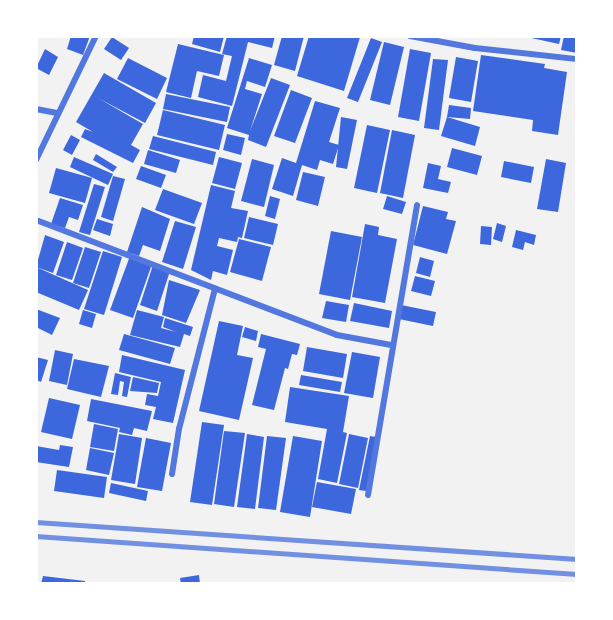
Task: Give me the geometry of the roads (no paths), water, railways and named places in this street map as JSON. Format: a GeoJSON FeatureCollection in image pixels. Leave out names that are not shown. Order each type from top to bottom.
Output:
{"type":"FeatureCollection","features":[{"type":"Feature","properties":{"kind":"street"},"geometry":{"type":"LineString","coordinates":[[36,160],[56,112],[96,36]]}},
{"type":"Feature","properties":{"kind":"street"},"geometry":{"type":"LineString","coordinates":[[410,36],[475,48],[577,59]]}},
{"type":"Feature","properties":{"kind":"street"},"geometry":{"type":"LineString","coordinates":[[36,109],[56,112]]}},
{"type":"Feature","properties":{"kind":"street"},"geometry":{"type":"LineString","coordinates":[[368,495],[391,345],[417,206]]}},
{"type":"Feature","properties":{"kind":"street"},"geometry":{"type":"LineString","coordinates":[[36,220],[194,277],[215,289],[338,335],[391,345]]}},
{"type":"Feature","properties":{"kind":"street"},"geometry":{"type":"LineString","coordinates":[[172,474],[179,429],[215,289]]}},
{"type":"Feature","properties":{"kind":"railway"},"geometry":{"type":"LineString","coordinates":[[36,522],[577,559]]}},
{"type":"Feature","properties":{"kind":"railway"},"geometry":{"type":"LineString","coordinates":[[36,536],[577,574]]}}]}
